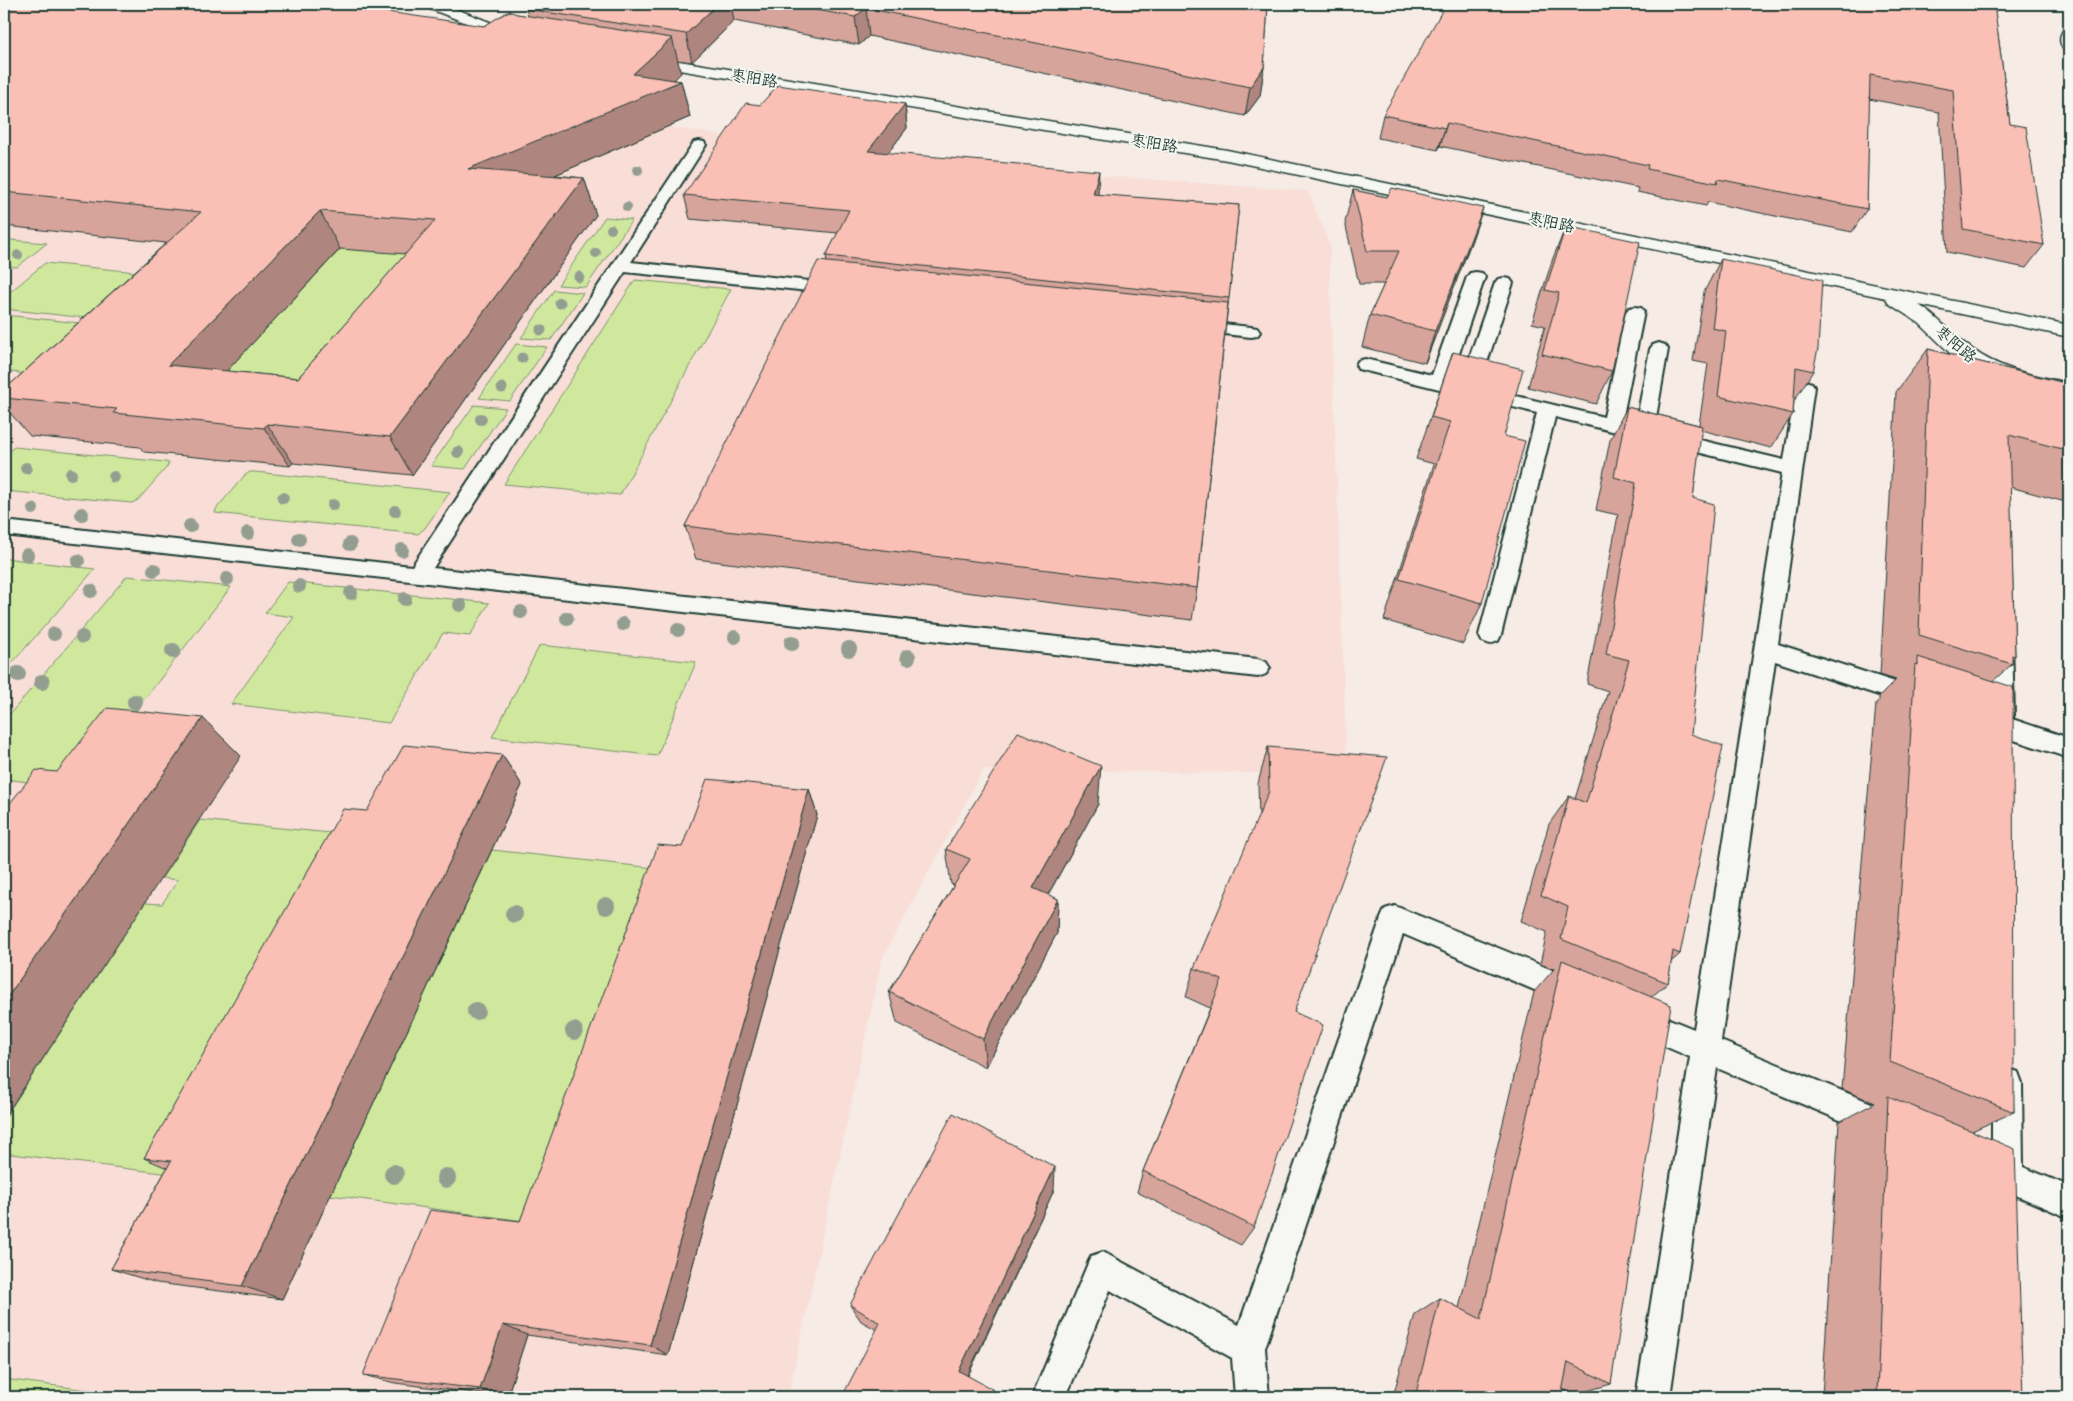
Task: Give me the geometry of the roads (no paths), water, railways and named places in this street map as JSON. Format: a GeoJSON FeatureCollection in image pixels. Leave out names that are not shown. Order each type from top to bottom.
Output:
{"type":"FeatureCollection","features":[{"type":"Feature","properties":{"kind":"street"},"geometry":{"type":"LineString","coordinates":[[430,4],[508,35],[539,44]]}},
{"type":"Feature","properties":{"kind":"street"},"geometry":{"type":"LineString","coordinates":[[2069,32],[2067,42],[2069,47]]}},
{"type":"Feature","properties":{"kind":"street","name":"枣阳路"},"geometry":{"type":"LineString","coordinates":[[627,58],[1227,155],[2069,331]]}},
{"type":"Feature","properties":{"kind":"street","name":"枣阳路"},"geometry":{"type":"LineString","coordinates":[[1878,290],[1912,309],[1937,328],[1960,350],[1984,366],[2006,375],[2069,390]]}},
{"type":"Feature","properties":{"kind":"lane"},"geometry":{"type":"LineString","coordinates":[[418,574],[699,145]]}},
{"type":"Feature","properties":{"kind":"lane"},"geometry":{"type":"LineString","coordinates":[[620,266],[857,291]]}},
{"type":"Feature","properties":{"kind":"lane"},"geometry":{"type":"LineString","coordinates":[[1439,383],[1476,276]]}},
{"type":"Feature","properties":{"kind":"lane"},"geometry":{"type":"LineString","coordinates":[[1469,390],[1504,283]]}},
{"type":"Feature","properties":{"kind":"lane"},"geometry":{"type":"LineString","coordinates":[[1612,425],[1635,312]]}},
{"type":"Feature","properties":{"kind":"lane"},"geometry":{"type":"LineString","coordinates":[[1182,324],[1251,332]]}},
{"type":"Feature","properties":{"kind":"lane"},"geometry":{"type":"LineString","coordinates":[[1644,433],[1659,349]]}},
{"type":"Feature","properties":{"kind":"lane"},"geometry":{"type":"LineString","coordinates":[[1365,365],[1793,469]]}},
{"type":"Feature","properties":{"kind":"lane"},"geometry":{"type":"LineString","coordinates":[[1654,1397],[1804,388]]}},
{"type":"Feature","properties":{"kind":"lane"},"geometry":{"type":"LineString","coordinates":[[1490,635],[1548,409]]}},
{"type":"Feature","properties":{"kind":"lane"},"geometry":{"type":"LineString","coordinates":[[4,528],[1258,668]]}},
{"type":"Feature","properties":{"kind":"lane"},"geometry":{"type":"LineString","coordinates":[[2001,619],[2003,756]]}},
{"type":"Feature","properties":{"kind":"lane"},"geometry":{"type":"LineString","coordinates":[[1765,649],[1936,705]]}},
{"type":"Feature","properties":{"kind":"lane"},"geometry":{"type":"LineString","coordinates":[[1965,714],[2069,748]]}},
{"type":"Feature","properties":{"kind":"lane"},"geometry":{"type":"LineString","coordinates":[[1252,1397],[1248,1348],[1395,918],[1907,1134]]}},
{"type":"Feature","properties":{"kind":"lane"},"geometry":{"type":"LineString","coordinates":[[2007,1056],[2008,1205]]}},
{"type":"Feature","properties":{"kind":"lane"},"geometry":{"type":"LineString","coordinates":[[1962,1157],[2069,1202]]}},
{"type":"Feature","properties":{"kind":"lane"},"geometry":{"type":"LineString","coordinates":[[1049,1397],[1103,1268],[1248,1348]]}}]}
